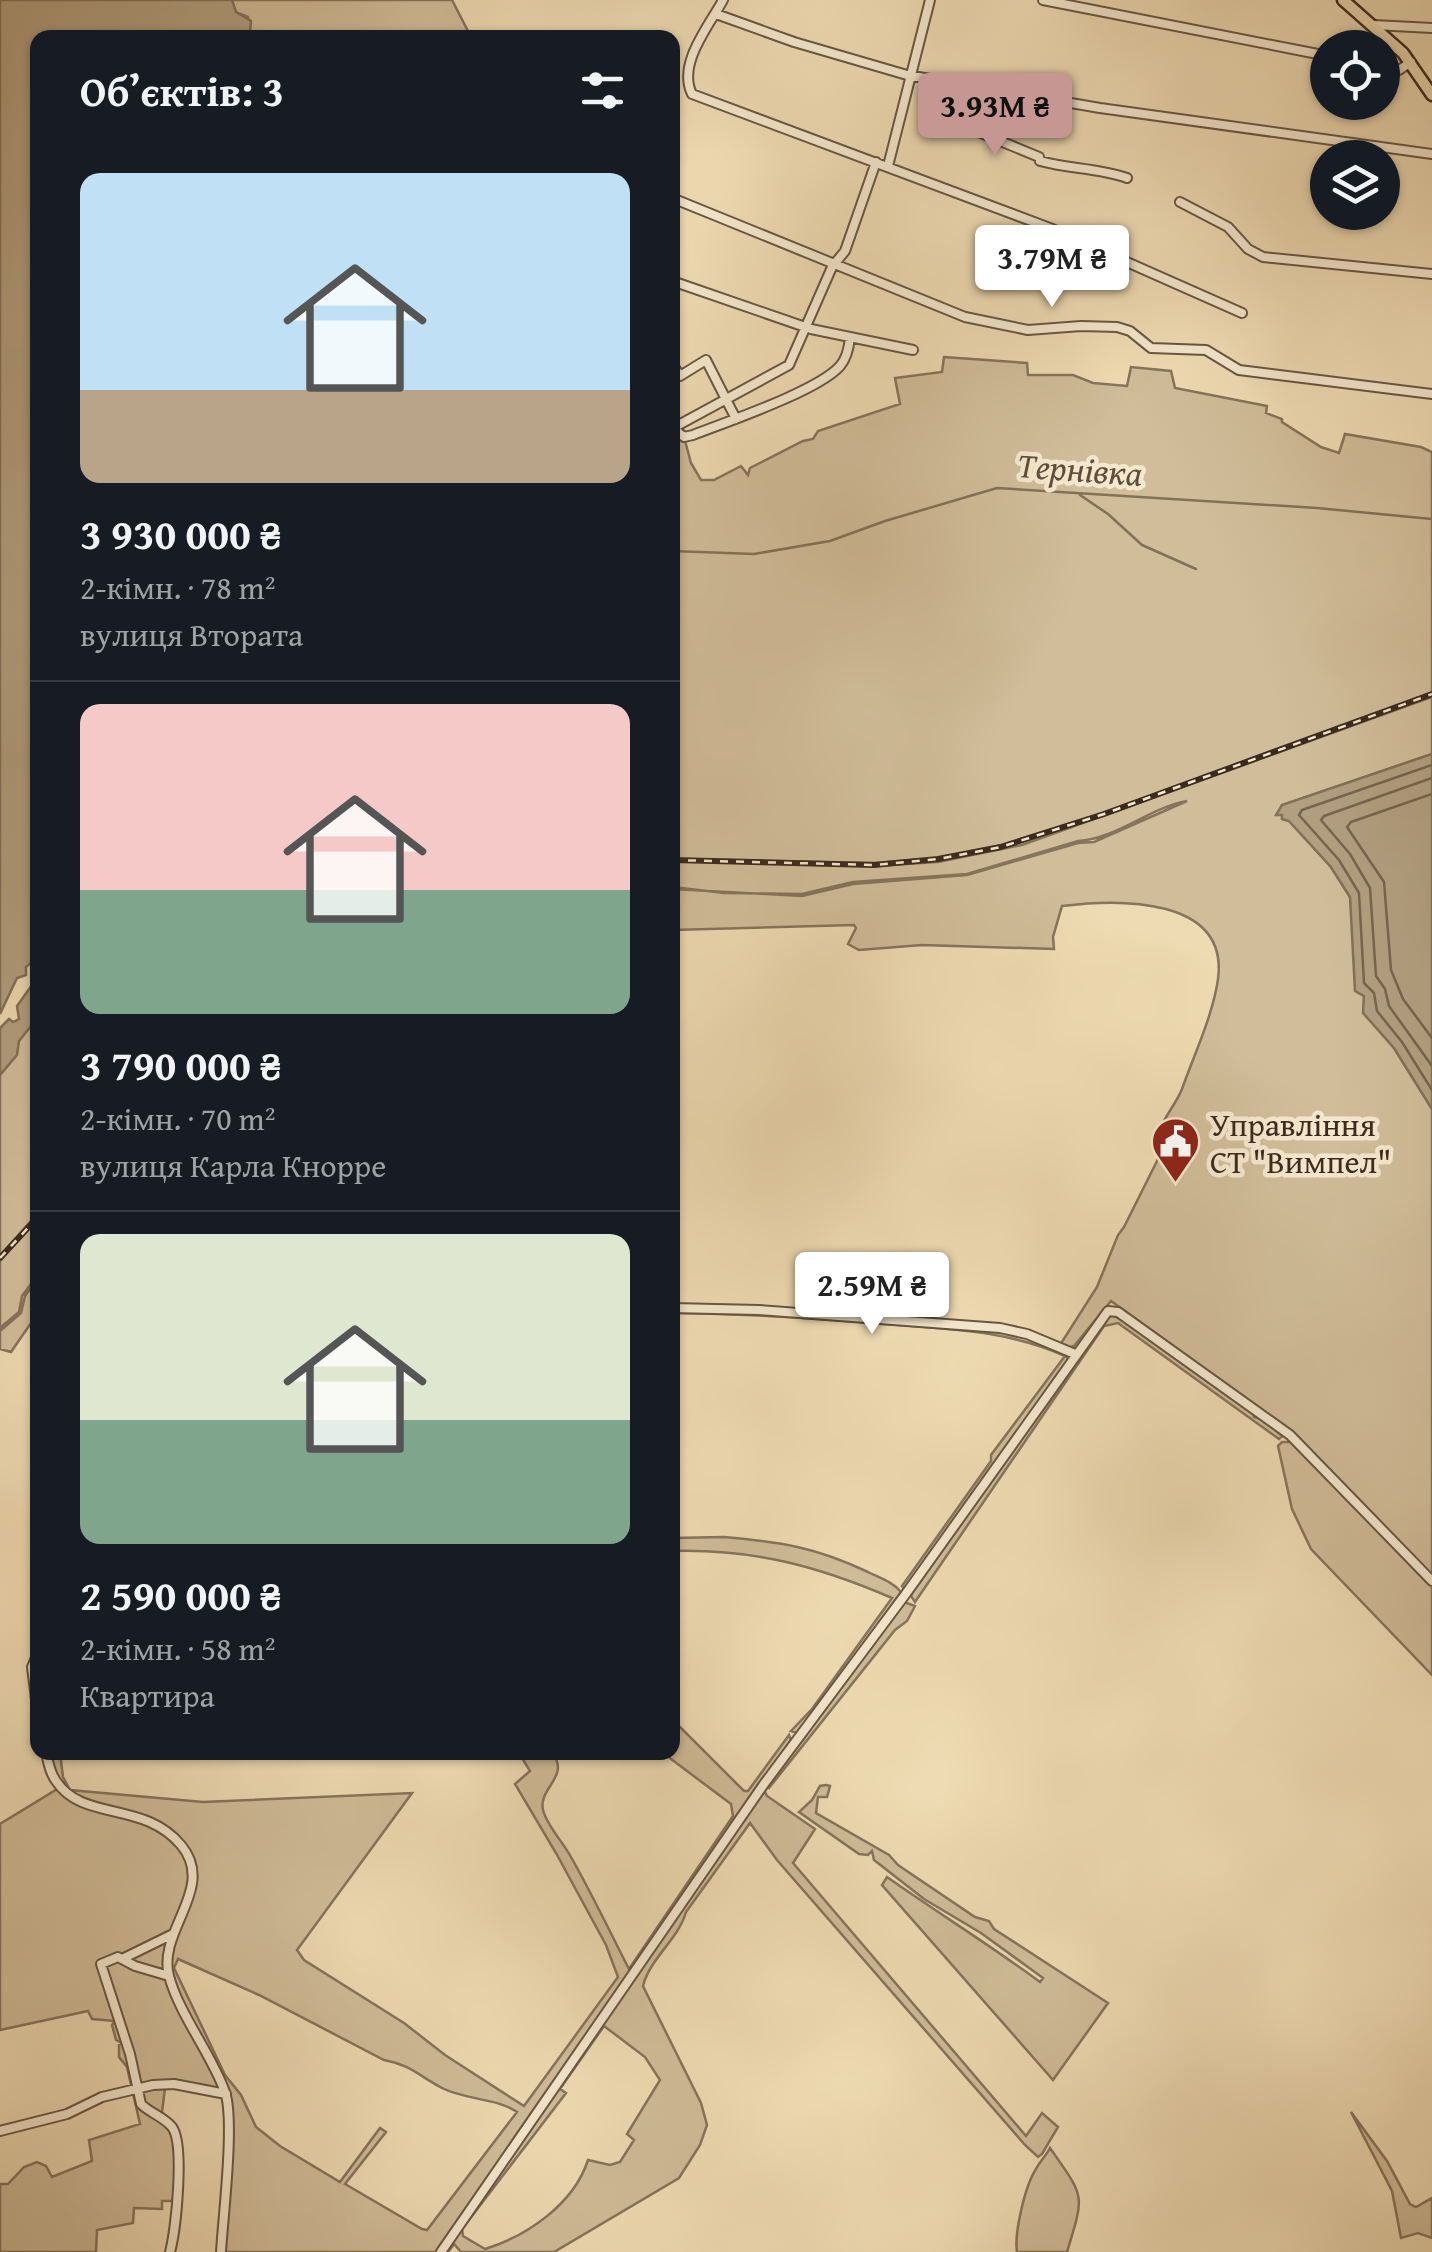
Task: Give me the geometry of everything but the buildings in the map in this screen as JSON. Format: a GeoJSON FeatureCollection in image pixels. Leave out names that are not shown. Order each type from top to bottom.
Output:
{"type":"FeatureCollection","features":[{"type":"Feature","properties":{"kind":"main road"},"geometry":{"type":"LineString","coordinates":[[1343,0],[1410,62],[1432,95]]}},
{"type":"Feature","properties":{"kind":"street"},"geometry":{"type":"LineString","coordinates":[[723,0],[705,28],[687,73],[692,94],[1088,243],[1242,313]]}},
{"type":"Feature","properties":{"kind":"street"},"geometry":{"type":"LineString","coordinates":[[888,166],[930,0]]}},
{"type":"Feature","properties":{"kind":"street"},"geometry":{"type":"LineString","coordinates":[[1043,0],[1310,52]]}},
{"type":"Feature","properties":{"kind":"street"},"geometry":{"type":"LineString","coordinates":[[716,14],[809,47],[913,76],[1100,108],[1432,154]]}},
{"type":"Feature","properties":{"kind":"street"},"geometry":{"type":"LineString","coordinates":[[1374,25],[1432,28]]}},
{"type":"Feature","properties":{"kind":"street"},"geometry":{"type":"LineString","coordinates":[[1400,69],[1410,62]]}},
{"type":"Feature","properties":{"kind":"street"},"geometry":{"type":"LineString","coordinates":[[964,126],[1066,168],[1108,171],[1126,178]]}},
{"type":"Feature","properties":{"kind":"street"},"geometry":{"type":"LineString","coordinates":[[680,423],[786,368],[836,262],[845,251],[876,162]]}},
{"type":"Feature","properties":{"kind":"street"},"geometry":{"type":"LineString","coordinates":[[680,201],[965,317],[1028,330],[1117,327],[1130,331],[1151,348],[1206,350],[1239,370],[1432,394]]}},
{"type":"Feature","properties":{"kind":"street"},"geometry":{"type":"LineString","coordinates":[[1180,202],[1228,227],[1248,249],[1264,257],[1432,274]]}},
{"type":"Feature","properties":{"kind":"street"},"geometry":{"type":"LineString","coordinates":[[680,284],[806,326],[913,350]]}},
{"type":"Feature","properties":{"kind":"street"},"geometry":{"type":"LineString","coordinates":[[680,433],[684,437],[736,418],[831,374],[845,359],[850,337]]}},
{"type":"Feature","properties":{"kind":"street"},"geometry":{"type":"LineString","coordinates":[[680,376],[706,360],[736,418]]}},
{"type":"Feature","properties":{"kind":"street"},"geometry":{"type":"LineString","coordinates":[[680,1308],[845,1315],[1000,1328],[1027,1334],[1075,1354]]}},
{"type":"Feature","properties":{"kind":"street"},"geometry":{"type":"LineString","coordinates":[[441,2252],[764,1784],[905,1595],[1105,1313],[1118,1312],[1290,1435],[1432,1580]]}},
{"type":"Feature","properties":{"kind":"street"},"geometry":{"type":"LineString","coordinates":[[49,1760],[56,1781],[76,1799],[152,1821],[182,1847],[191,1864],[192,1887],[172,1934],[169,1976],[226,2094],[229,2116],[221,2252]]}},
{"type":"Feature","properties":{"kind":"street"},"geometry":{"type":"LineString","coordinates":[[170,2252],[178,2141],[170,2125],[143,2107],[100,1964],[110,1958],[124,1958],[172,1934]]}},
{"type":"Feature","properties":{"kind":"street"},"geometry":{"type":"LineString","coordinates":[[124,1958],[135,1966],[169,1976]]}},
{"type":"Feature","properties":{"kind":"street"},"geometry":{"type":"LineString","coordinates":[[0,2131],[67,2114],[102,2097],[138,2089],[174,2084],[226,2094]]}},
{"type":"Feature","properties":{"kind":"shaded area"},"geometry":{"type":"Polygon","coordinates":[[[232,0],[452,0],[467,30],[250,30],[248,17],[235,12],[232,0]]]}},
{"type":"Feature","properties":{"kind":"shaded area"},"geometry":{"type":"Polygon","coordinates":[[[944,357],[1027,363],[1028,375],[1073,375],[1093,383],[1127,386],[1131,367],[1171,371],[1175,388],[1267,406],[1266,413],[1282,419],[1321,447],[1339,453],[1345,434],[1432,452],[1432,693],[1104,813],[1001,845],[938,858],[875,863],[680,859],[680,433],[701,480],[714,480],[741,466],[748,475],[750,468],[813,439],[818,431],[900,404],[895,378],[942,372],[944,357]]]}},
{"type":"Feature","properties":{"kind":"shaded area"},"geometry":{"type":"Polygon","coordinates":[[[1432,697],[1432,754],[1282,805],[1283,819],[1331,867],[1350,897],[1364,1013],[1394,1048],[1432,1109],[1432,1576],[1293,1433],[1111,1301],[1074,1346],[1060,1345],[1097,1287],[1118,1235],[1161,1153],[1161,1127],[1182,1089],[1208,1021],[1218,979],[1217,952],[1206,932],[1188,918],[1165,909],[1138,904],[1085,904],[1062,906],[1053,937],[1054,949],[922,945],[859,950],[848,944],[854,925],[680,930],[680,889],[705,891],[680,888],[680,861],[874,866],[938,862],[1022,845],[1432,697]],[[1187,801],[1106,835],[967,874],[853,882],[802,894],[753,893],[802,896],[853,884],[967,875],[1078,843],[1094,842],[1187,801]]]}},
{"type":"Feature","properties":{"kind":"shaded area"},"geometry":{"type":"Polygon","coordinates":[[[30,1026],[30,1222],[0,1256],[0,1071],[12,1059],[30,1026]]]}},
{"type":"Feature","properties":{"kind":"shaded area"},"geometry":{"type":"Polygon","coordinates":[[[30,1227],[30,1285],[22,1296],[19,1312],[0,1328],[0,1261],[30,1227]]]}},
{"type":"Feature","properties":{"kind":"shaded area"},"geometry":{"type":"Polygon","coordinates":[[[30,1289],[30,1324],[11,1352],[0,1349],[0,1331],[21,1313],[30,1289]]]}},
{"type":"Feature","properties":{"kind":"shaded area"},"geometry":{"type":"Polygon","coordinates":[[[680,1310],[759,1312],[1011,1332],[1062,1351],[1069,1360],[905,1591],[902,1586],[991,1461],[991,1455],[1065,1356],[1021,1341],[954,1329],[680,1310]]]}},
{"type":"Feature","properties":{"kind":"shaded area"},"geometry":{"type":"Polygon","coordinates":[[[1110,1315],[1123,1319],[1282,1436],[1279,1439],[1118,1323],[1104,1326],[915,1602],[913,1592],[1110,1315]]]}},
{"type":"Feature","properties":{"kind":"shaded area"},"geometry":{"type":"Polygon","coordinates":[[[1292,1442],[1432,1584],[1432,1675],[1311,1549],[1292,1509],[1278,1446],[1292,1442]]]}},
{"type":"Feature","properties":{"kind":"shaded area"},"geometry":{"type":"Polygon","coordinates":[[[724,1537],[814,1551],[882,1578],[901,1592],[799,1733],[791,1731],[812,1709],[892,1598],[785,1562],[731,1553],[680,1551],[680,1538],[724,1537]]]}},
{"type":"Feature","properties":{"kind":"shaded area"},"geometry":{"type":"Polygon","coordinates":[[[904,1602],[915,1606],[907,1621],[895,1630],[769,1788],[767,1786],[904,1602]]]}},
{"type":"Feature","properties":{"kind":"shaded area"},"geometry":{"type":"Polygon","coordinates":[[[680,1727],[744,1791],[748,1791],[789,1735],[791,1740],[439,2252],[223,2252],[231,2107],[228,2096],[165,2088],[161,2120],[175,2147],[173,2201],[162,2201],[162,2209],[134,2208],[133,2223],[97,2230],[96,2252],[0,2252],[0,2184],[8,2184],[24,2167],[37,2162],[46,2166],[52,2177],[92,2161],[89,2140],[140,2124],[127,2067],[119,2057],[122,2043],[116,2040],[112,2025],[115,2021],[92,2019],[88,2011],[0,2030],[0,1824],[59,1788],[85,1805],[150,1821],[165,1831],[153,1820],[76,1798],[56,1781],[49,1760],[61,1760],[70,1790],[203,1802],[412,1793],[297,1950],[304,1960],[524,2106],[618,1977],[606,1945],[515,1784],[530,1771],[523,1760],[557,1761],[556,1775],[543,1802],[545,1816],[579,1871],[629,1969],[733,1816],[731,1804],[672,1760],[680,1760],[680,1727]],[[175,1841],[186,1856],[191,1880],[179,1921],[194,1888],[188,1853],[175,1841]],[[174,1934],[170,1946],[168,1967],[171,1965],[174,1934]],[[178,1959],[174,1968],[225,2075],[241,2095],[256,2127],[340,2182],[380,2128],[386,2132],[345,2184],[427,2230],[517,2112],[442,2088],[408,2068],[384,2060],[259,1995],[178,1959]]]}},
{"type":"Feature","properties":{"kind":"shaded area"},"geometry":{"type":"Polygon","coordinates":[[[820,1786],[830,1786],[827,1797],[818,1797],[816,1813],[889,1855],[898,1865],[975,1917],[989,1921],[994,1929],[1108,2003],[1053,2080],[882,1885],[887,1877],[1040,1982],[1043,1978],[981,1933],[924,1899],[874,1860],[872,1851],[859,1854],[799,1812],[820,1786]]]}},
{"type":"Feature","properties":{"kind":"shaded area"},"geometry":{"type":"Polygon","coordinates":[[[763,1788],[767,1796],[815,1829],[793,1863],[1026,2136],[1042,2113],[1058,2127],[1042,2154],[1038,2157],[1025,2145],[777,1860],[750,1823],[686,1912],[643,1986],[701,2103],[707,2125],[700,2145],[679,2178],[554,2252],[461,2252],[454,2244],[443,2252],[557,2087],[566,2093],[462,2229],[463,2236],[485,2249],[517,2236],[560,2204],[572,2191],[588,2160],[610,2165],[620,2162],[634,2140],[627,2134],[660,2080],[645,2057],[604,2026],[560,2084],[763,1788]]]}},
{"type":"Feature","properties":{"kind":"shaded area"},"geometry":{"type":"Polygon","coordinates":[[[1351,2112],[1387,2161],[1410,2204],[1416,2207],[1432,2198],[1432,2238],[1418,2233],[1401,2238],[1392,2191],[1351,2112]]]}},
{"type":"Feature","properties":{"kind":"shaded area"},"geometry":{"type":"Polygon","coordinates":[[[1050,2148],[1076,2187],[1078,2197],[1077,2218],[1067,2252],[1017,2252],[1024,2198],[1050,2148]]]}},
{"type":"Feature","properties":{"kind":"water"},"geometry":{"type":"Polygon","coordinates":[[[0,0],[232,0],[236,12],[251,21],[250,30],[30,30],[30,964],[26,975],[17,978],[0,1014],[0,0]]]}},
{"type":"Feature","properties":{"kind":"water"},"geometry":{"type":"Polygon","coordinates":[[[1432,754],[1432,1109],[1394,1048],[1363,1013],[1364,996],[1355,991],[1350,897],[1331,867],[1289,821],[1276,815],[1282,805],[1432,754]]]}},
{"type":"Feature","properties":{"kind":"water"},"geometry":{"type":"Polygon","coordinates":[[[30,988],[30,1027],[19,1041],[17,1055],[0,1075],[0,1028],[9,1019],[19,1019],[17,1006],[30,988]]]}},
{"type":"Feature","properties":{"kind":"waterway","name":"Тернівка"},"geometry":{"type":"LineString","coordinates":[[680,551],[754,554],[830,541],[997,488],[1432,519]]}},
{"type":"Feature","properties":{"kind":"waterway"},"geometry":{"type":"LineString","coordinates":[[1080,495],[1142,545],[1196,569]]}},
{"type":"Feature","properties":{"kind":"railway"},"geometry":{"type":"LineString","coordinates":[[680,860],[874,865],[938,859],[1001,847],[1104,814],[1432,694]]}},
{"type":"Feature","properties":{"kind":"railway"},"geometry":{"type":"LineString","coordinates":[[0,1258],[30,1226]]}},
{"type":"Feature","properties":{"kind":"place","name":"Управління СТ \"Вимпел\""},"geometry":{"type":"Point","coordinates":[1175,1184]}}]}
